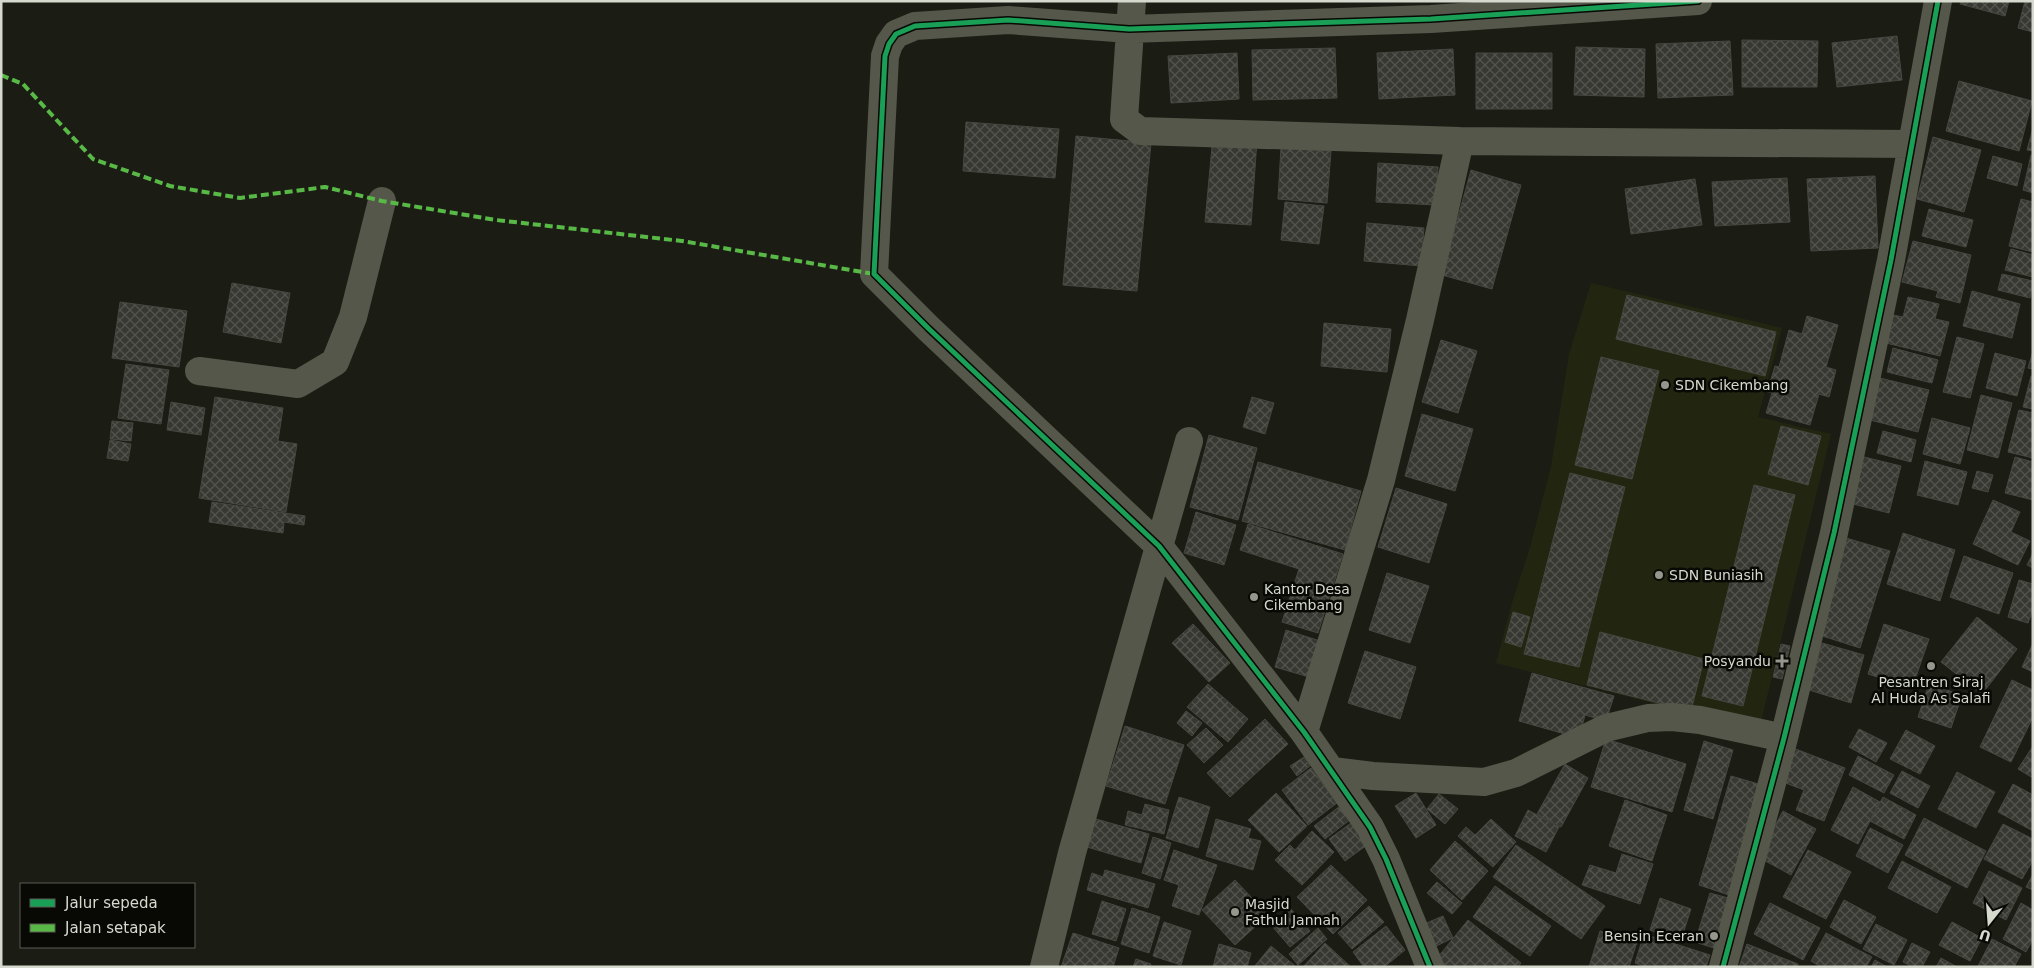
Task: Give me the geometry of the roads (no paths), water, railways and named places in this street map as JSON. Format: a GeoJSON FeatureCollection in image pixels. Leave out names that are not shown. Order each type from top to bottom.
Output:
{"type":"FeatureCollection","features":[{"type":"Feature","properties":{"kind":"street"},"geometry":{"type":"LineString","coordinates":[[1132,1],[1124,119],[1140,131],[1460,141],[1911,144]]}},
{"type":"Feature","properties":{"kind":"street"},"geometry":{"type":"LineString","coordinates":[[1430,967],[1382,851],[1370,828],[1332,770],[1304,732],[1159,546],[928,328],[874,274],[885,56],[889,44],[896,34],[915,26],[1008,20],[1130,29],[1431,19],[1698,1]]}},
{"type":"Feature","properties":{"kind":"street"},"geometry":{"type":"LineString","coordinates":[[1723,967],[1784,738],[1834,533],[1891,260],[1938,1]]}},
{"type":"Feature","properties":{"kind":"street"},"geometry":{"type":"LineString","coordinates":[[1304,732],[1381,480],[1420,320],[1460,141]]}},
{"type":"Feature","properties":{"kind":"street"},"geometry":{"type":"LineString","coordinates":[[199,371],[298,384],[335,362],[353,318],[382,201]]}},
{"type":"Feature","properties":{"kind":"street"},"geometry":{"type":"LineString","coordinates":[[1044,967],[1072,853],[1189,441]]}},
{"type":"Feature","properties":{"kind":"street"},"geometry":{"type":"LineString","coordinates":[[1332,770],[1373,776],[1484,782],[1516,773],[1606,728],[1648,718],[1672,717],[1700,720],[1784,738]]}},
{"type":"Feature","properties":{"kind":"place","name":"SDN Cikembang"},"geometry":{"type":"Point","coordinates":[1665,385]}},
{"type":"Feature","properties":{"kind":"place","name":"SDN Buniasih"},"geometry":{"type":"Point","coordinates":[1659,575]}},
{"type":"Feature","properties":{"kind":"place","name":"Kantor Desa Cikembang"},"geometry":{"type":"Point","coordinates":[1254,597]}},
{"type":"Feature","properties":{"kind":"place","name":"Posyandu"},"geometry":{"type":"Point","coordinates":[1782,661]}},
{"type":"Feature","properties":{"kind":"place","name":"Pesantren Siraj Al Huda As Salafi"},"geometry":{"type":"Point","coordinates":[1931,666]}},
{"type":"Feature","properties":{"kind":"place","name":"Masjid Fathul Jannah"},"geometry":{"type":"Point","coordinates":[1235,912]}},
{"type":"Feature","properties":{"kind":"place","name":"Bensin Eceran"},"geometry":{"type":"Point","coordinates":[1714,936]}}]}
